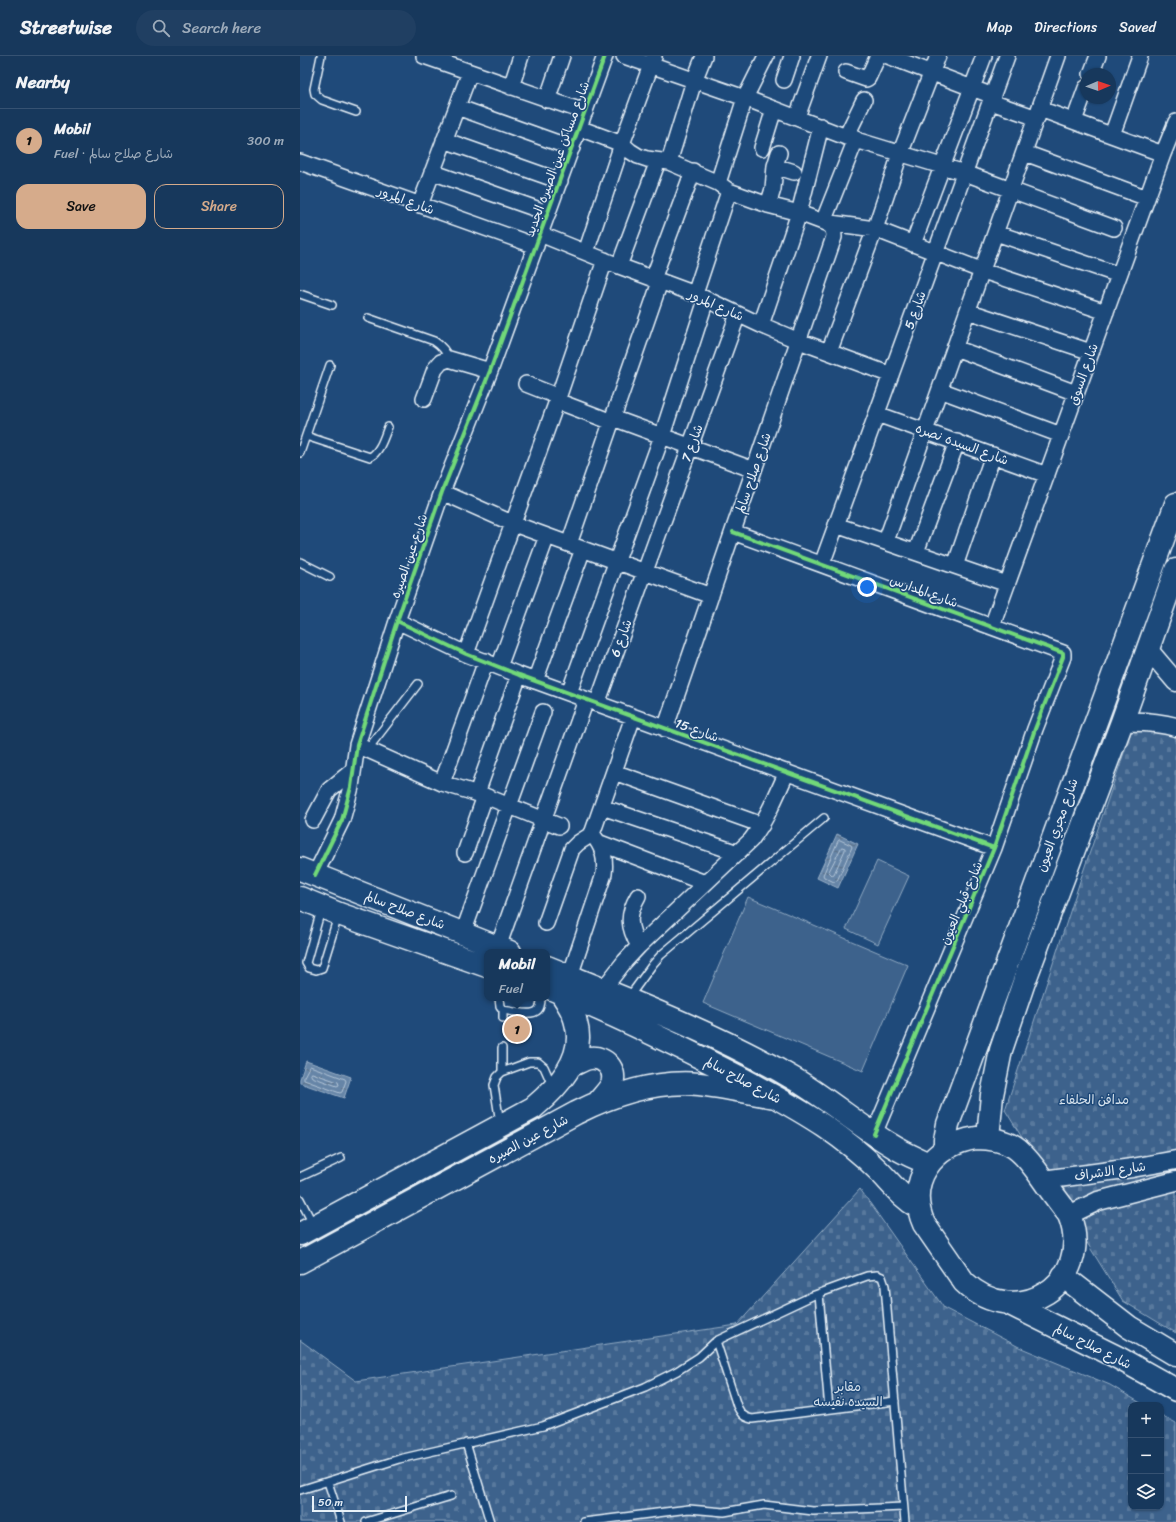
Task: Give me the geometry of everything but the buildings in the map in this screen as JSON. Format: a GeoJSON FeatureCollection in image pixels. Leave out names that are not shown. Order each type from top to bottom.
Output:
{"type":"FeatureCollection","features":[{"type":"Feature","properties":{"kind":"main road","name":"شارع مجري العيون"},"geometry":{"type":"LineString","coordinates":[[945,1148],[948,1124],[1176,504]]}},
{"type":"Feature","properties":{"kind":"main road","name":"شارع مجري العيون"},"geometry":{"type":"LineString","coordinates":[[988,1138],[992,1095],[1001,1050],[1024,982],[1122,722],[1176,570]]}},
{"type":"Feature","properties":{"kind":"main road","name":"شارع صلاح سالم"},"geometry":{"type":"LineString","coordinates":[[307,872],[502,949]]}},
{"type":"Feature","properties":{"kind":"main road","name":"شارع صلاح سالم"},"geometry":{"type":"LineString","coordinates":[[300,898],[484,965]]}},
{"type":"Feature","properties":{"kind":"main road","name":"شارع صلاح سالم"},"geometry":{"type":"LineString","coordinates":[[550,975],[555,988],[699,1056],[775,1097],[824,1126],[851,1146],[877,1169],[904,1198],[918,1207]]}},
{"type":"Feature","properties":{"kind":"main road","name":"شارع صلاح سالم"},"geometry":{"type":"LineString","coordinates":[[555,988],[603,989],[628,999],[755,1058],[816,1093],[892,1145],[929,1164]]}},
{"type":"Feature","properties":{"kind":"main road","name":"شارع عين الصيره"},"geometry":{"type":"LineString","coordinates":[[307,1231],[533,1108],[553,1089],[570,1066],[576,1051],[578,1034],[573,1013],[555,988]]}},
{"type":"Feature","properties":{"kind":"main road"},"geometry":{"type":"LineString","coordinates":[[570,1066],[585,1060],[596,1058],[606,1062],[612,1072],[612,1084],[599,1102]]}},
{"type":"Feature","properties":{"kind":"main road","name":"شارع عين الصيره"},"geometry":{"type":"LineString","coordinates":[[300,1262],[599,1102],[623,1092],[673,1084],[699,1084],[775,1097]]}},
{"type":"Feature","properties":{"kind":"main road"},"geometry":{"type":"LineString","coordinates":[[988,1138],[1003,1142],[1018,1149],[1026,1156],[1069,1215],[1075,1235],[1075,1247],[1069,1267],[1063,1276],[1048,1292],[1030,1301],[1010,1304],[1000,1302],[980,1295],[964,1282],[924,1224],[918,1207],[917,1198],[921,1180],[929,1164],[936,1155],[945,1148],[965,1139],[988,1138]]}},
{"type":"Feature","properties":{"kind":"main road"},"geometry":{"type":"LineString","coordinates":[[1063,1276],[1094,1302],[1129,1327],[1176,1355]]}},
{"type":"Feature","properties":{"kind":"main road","name":"شارع صلاح سالم"},"geometry":{"type":"LineString","coordinates":[[1010,1304],[1117,1357],[1176,1390]]}},
{"type":"Feature","properties":{"kind":"street"},"geometry":{"type":"LineString","coordinates":[[424,56],[450,60],[470,72],[585,112]]}},
{"type":"Feature","properties":{"kind":"street"},"geometry":{"type":"LineString","coordinates":[[511,87],[521,56]]}},
{"type":"Feature","properties":{"kind":"street"},"geometry":{"type":"LineString","coordinates":[[547,100],[562,56]]}},
{"type":"Feature","properties":{"kind":"street","name":"شارع مساكن عين الصيره الجديد"},"geometry":{"type":"LineString","coordinates":[[538,240],[605,56]]}},
{"type":"Feature","properties":{"kind":"street"},"geometry":{"type":"LineString","coordinates":[[624,56],[653,61],[694,81],[745,98],[851,138],[965,173],[1114,228]]}},
{"type":"Feature","properties":{"kind":"street"},"geometry":{"type":"LineString","coordinates":[[619,266],[664,161],[704,56]]}},
{"type":"Feature","properties":{"kind":"street"},"geometry":{"type":"LineString","coordinates":[[569,693],[662,436],[700,297],[745,98],[766,56]]}},
{"type":"Feature","properties":{"kind":"street"},"geometry":{"type":"LineString","coordinates":[[784,80],[792,56]]}},
{"type":"Feature","properties":{"kind":"street"},"geometry":{"type":"LineString","coordinates":[[797,117],[819,56]]}},
{"type":"Feature","properties":{"kind":"street"},"geometry":{"type":"LineString","coordinates":[[846,72],[866,79],[868,78],[878,56]]}},
{"type":"Feature","properties":{"kind":"street"},"geometry":{"type":"LineString","coordinates":[[829,352],[900,154],[938,56]]}},
{"type":"Feature","properties":{"kind":"street"},"geometry":{"type":"LineString","coordinates":[[913,244],[984,56]]}},
{"type":"Feature","properties":{"kind":"street","name":"شارع 5"},"geometry":{"type":"LineString","coordinates":[[822,564],[1007,56]]}},
{"type":"Feature","properties":{"kind":"street"},"geometry":{"type":"LineString","coordinates":[[886,542],[1058,56]]}},
{"type":"Feature","properties":{"kind":"street"},"geometry":{"type":"LineString","coordinates":[[1093,68],[1098,56]]}},
{"type":"Feature","properties":{"kind":"street"},"geometry":{"type":"LineString","coordinates":[[1112,135],[1140,56]]}},
{"type":"Feature","properties":{"kind":"street"},"geometry":{"type":"LineString","coordinates":[[896,58],[972,88],[992,99],[1039,113],[1074,121],[1163,154]]}},
{"type":"Feature","properties":{"kind":"street"},"geometry":{"type":"LineString","coordinates":[[586,252],[622,144],[653,61]]}},
{"type":"Feature","properties":{"kind":"street"},"geometry":{"type":"LineString","coordinates":[[420,205],[470,72]]}},
{"type":"Feature","properties":{"kind":"street"},"geometry":{"type":"LineString","coordinates":[[823,222],[864,100]]}},
{"type":"Feature","properties":{"kind":"street"},"geometry":{"type":"LineString","coordinates":[[1074,121],[1080,104]]}},
{"type":"Feature","properties":{"kind":"street"},"geometry":{"type":"LineString","coordinates":[[457,107],[572,148]]}},
{"type":"Feature","properties":{"kind":"street"},"geometry":{"type":"LineString","coordinates":[[762,148],[774,109]]}},
{"type":"Feature","properties":{"kind":"street","name":"شارع السوق"},"geometry":{"type":"LineString","coordinates":[[992,626],[1163,154],[1176,122]]}},
{"type":"Feature","properties":{"kind":"street"},"geometry":{"type":"LineString","coordinates":[[761,326],[799,213],[821,126]]}},
{"type":"Feature","properties":{"kind":"street"},"geometry":{"type":"LineString","coordinates":[[579,128],[622,144],[638,156],[664,161],[693,171],[724,187],[768,205],[799,213],[823,222],[874,229],[982,271],[1106,312]]}},
{"type":"Feature","properties":{"kind":"street"},"geometry":{"type":"LineString","coordinates":[[444,140],[560,181]]}},
{"type":"Feature","properties":{"kind":"street"},"geometry":{"type":"LineString","coordinates":[[1024,153],[1147,198]]}},
{"type":"Feature","properties":{"kind":"street"},"geometry":{"type":"LineString","coordinates":[[768,205],[773,189],[777,159],[794,172]]}},
{"type":"Feature","properties":{"kind":"street","name":"شارع المرور"},"geometry":{"type":"LineString","coordinates":[[300,162],[420,205],[538,240],[586,252],[700,297],[761,326],[891,375]]}},
{"type":"Feature","properties":{"kind":"street"},"geometry":{"type":"LineString","coordinates":[[535,681],[613,420],[693,171]]}},
{"type":"Feature","properties":{"kind":"street"},"geometry":{"type":"LineString","coordinates":[[432,172],[548,213]]}},
{"type":"Feature","properties":{"kind":"street","name":"شارع صلاح سالم"},"geometry":{"type":"LineString","coordinates":[[665,729],[834,237],[834,230],[830,224],[823,222]]}},
{"type":"Feature","properties":{"kind":"street"},"geometry":{"type":"LineString","coordinates":[[996,233],[1119,275]]}},
{"type":"Feature","properties":{"kind":"street","name":"شارع عين الصيره"},"geometry":{"type":"LineString","coordinates":[[307,872],[342,820],[351,787],[352,770],[362,748],[397,621],[442,492],[490,370],[538,240]]}},
{"type":"Feature","properties":{"kind":"street"},"geometry":{"type":"LineString","coordinates":[[466,654],[514,524],[605,260]]}},
{"type":"Feature","properties":{"kind":"street"},"geometry":{"type":"LineString","coordinates":[[968,311],[1091,352]]}},
{"type":"Feature","properties":{"kind":"street","name":"شارع 7"},"geometry":{"type":"LineString","coordinates":[[646,571],[738,314]]}},
{"type":"Feature","properties":{"kind":"street"},"geometry":{"type":"LineString","coordinates":[[955,348],[1076,393]]}},
{"type":"Feature","properties":{"kind":"street"},"geometry":{"type":"LineString","coordinates":[[424,399],[435,369],[441,362],[450,359],[490,370]]}},
{"type":"Feature","properties":{"kind":"street"},"geometry":{"type":"LineString","coordinates":[[526,384],[558,399],[613,420],[662,436],[754,470]]}},
{"type":"Feature","properties":{"kind":"street"},"geometry":{"type":"LineString","coordinates":[[940,390],[1061,435]]}},
{"type":"Feature","properties":{"kind":"street","name":"شارع السيده نصره"},"geometry":{"type":"LineString","coordinates":[[877,414],[1047,474]]}},
{"type":"Feature","properties":{"kind":"street"},"geometry":{"type":"LineString","coordinates":[[916,552],[957,442]]}},
{"type":"Feature","properties":{"kind":"street"},"geometry":{"type":"LineString","coordinates":[[955,566],[993,455]]}},
{"type":"Feature","properties":{"kind":"street"},"geometry":{"type":"LineString","coordinates":[[442,492],[514,524],[711,596]]}},
{"type":"Feature","properties":{"kind":"street"},"geometry":{"type":"LineString","coordinates":[[836,525],[1007,584]]}},
{"type":"Feature","properties":{"kind":"street","name":"شارع المدارس"},"geometry":{"type":"LineString","coordinates":[[733,532],[1063,653]]}},
{"type":"Feature","properties":{"kind":"street"},"geometry":{"type":"LineString","coordinates":[[442,783],[547,536]]}},
{"type":"Feature","properties":{"kind":"street","name":"شارع 6"},"geometry":{"type":"LineString","coordinates":[[504,949],[544,820],[646,571]]}},
{"type":"Feature","properties":{"kind":"street","name":"شارع 15"},"geometry":{"type":"LineString","coordinates":[[397,621],[466,654],[519,675],[633,718],[787,772],[994,848]]}},
{"type":"Feature","properties":{"kind":"street"},"geometry":{"type":"LineString","coordinates":[[1148,649],[1176,682]]}},
{"type":"Feature","properties":{"kind":"street","name":"شارع قبلي العيون"},"geometry":{"type":"LineString","coordinates":[[874,1134],[994,848],[1035,729],[1063,657],[1063,653]]}},
{"type":"Feature","properties":{"kind":"street"},"geometry":{"type":"LineString","coordinates":[[466,853],[481,795],[519,675]]}},
{"type":"Feature","properties":{"kind":"street"},"geometry":{"type":"LineString","coordinates":[[463,933],[543,712]]}},
{"type":"Feature","properties":{"kind":"street"},"geometry":{"type":"LineString","coordinates":[[555,988],[604,874],[606,863],[604,852],[596,838],[602,807],[633,718]]}},
{"type":"Feature","properties":{"kind":"street"},"geometry":{"type":"LineString","coordinates":[[1122,722],[1158,722],[1176,728]]}},
{"type":"Feature","properties":{"kind":"street"},"geometry":{"type":"LineString","coordinates":[[362,748],[442,783],[509,805],[559,826]]}},
{"type":"Feature","properties":{"kind":"street"},"geometry":{"type":"LineString","coordinates":[[313,820],[329,790],[352,770]]}},
{"type":"Feature","properties":{"kind":"street"},"geometry":{"type":"LineString","coordinates":[[614,772],[762,825]]}},
{"type":"Feature","properties":{"kind":"street"},"geometry":{"type":"LineString","coordinates":[[603,989],[625,960],[751,840],[762,825],[770,810],[787,772]]}},
{"type":"Feature","properties":{"kind":"street"},"geometry":{"type":"LineString","coordinates":[[602,807],[738,852]]}},
{"type":"Feature","properties":{"kind":"street"},"geometry":{"type":"LineString","coordinates":[[546,923],[572,849],[581,840],[596,838],[705,883]]}},
{"type":"Feature","properties":{"kind":"street"},"geometry":{"type":"LineString","coordinates":[[638,896],[632,908],[630,921],[632,934],[639,946]]}},
{"type":"Feature","properties":{"kind":"street","name":"شارع الاشراف"},"geometry":{"type":"LineString","coordinates":[[1043,1180],[1132,1168],[1176,1160]]}},
{"type":"Feature","properties":{"kind":"street","name":"شارع الاشراف"},"geometry":{"type":"LineString","coordinates":[[1069,1215],[1098,1201],[1176,1181]]}},
{"type":"Feature","properties":{"kind":"lane"},"geometry":{"type":"LineString","coordinates":[[321,56],[314,89],[317,98],[356,112]]}},
{"type":"Feature","properties":{"kind":"lane"},"geometry":{"type":"LineString","coordinates":[[300,294],[332,305]]}},
{"type":"Feature","properties":{"kind":"lane"},"geometry":{"type":"LineString","coordinates":[[368,318],[434,341],[441,345],[450,359]]}},
{"type":"Feature","properties":{"kind":"lane"},"geometry":{"type":"LineString","coordinates":[[300,453],[330,365]]}},
{"type":"Feature","properties":{"kind":"lane"},"geometry":{"type":"LineString","coordinates":[[306,436],[370,456],[375,454],[378,450],[388,427]]}},
{"type":"Feature","properties":{"kind":"lane"},"geometry":{"type":"LineString","coordinates":[[300,562],[330,577]]}},
{"type":"Feature","properties":{"kind":"lane"},"geometry":{"type":"LineString","coordinates":[[362,748],[418,684]]}},
{"type":"Feature","properties":{"kind":"lane"},"geometry":{"type":"LineString","coordinates":[[628,999],[661,955],[824,818]]}},
{"type":"Feature","properties":{"kind":"lane"},"geometry":{"type":"LineString","coordinates":[[330,910],[322,968],[316,970],[309,968],[306,963],[330,910]]}},
{"type":"Feature","properties":{"kind":"lane"},"geometry":{"type":"LineString","coordinates":[[499,1001],[500,1006],[503,1010],[503,1018]]}},
{"type":"Feature","properties":{"kind":"lane"},"geometry":{"type":"LineString","coordinates":[[503,1010],[530,1014],[535,1013],[544,1001]]}},
{"type":"Feature","properties":{"kind":"lane"},"geometry":{"type":"LineString","coordinates":[[502,1048],[502,1072]]}},
{"type":"Feature","properties":{"kind":"lane"},"geometry":{"type":"LineString","coordinates":[[501,1125],[494,1085],[497,1077],[502,1072],[529,1062],[538,1062],[544,1067],[553,1089]]}},
{"type":"Feature","properties":{"kind":"lane"},"geometry":{"type":"LineString","coordinates":[[300,1177],[341,1158]]}},
{"type":"Feature","properties":{"kind":"lane"},"geometry":{"type":"LineString","coordinates":[[300,1199],[307,1231]]}},
{"type":"Feature","properties":{"kind":"lane"},"geometry":{"type":"LineString","coordinates":[[300,1490],[399,1459],[543,1426],[645,1387],[699,1357],[716,1341],[819,1294],[867,1276],[878,1275],[882,1277],[885,1286],[903,1507],[906,1522]]}},
{"type":"Feature","properties":{"kind":"lane"},"geometry":{"type":"LineString","coordinates":[[819,1294],[829,1409]]}},
{"type":"Feature","properties":{"kind":"lane"},"geometry":{"type":"LineString","coordinates":[[716,1341],[737,1406],[745,1418],[752,1419],[895,1401]]}},
{"type":"Feature","properties":{"kind":"lane"},"geometry":{"type":"LineString","coordinates":[[466,1443],[490,1522]]}},
{"type":"Feature","properties":{"kind":"lane"},"geometry":{"type":"LineString","coordinates":[[328,1482],[341,1522]]}},
{"type":"Feature","properties":{"kind":"lane"},"geometry":{"type":"LineString","coordinates":[[366,1522],[451,1496]]}},
{"type":"Feature","properties":{"kind":"lane"},"geometry":{"type":"LineString","coordinates":[[584,1522],[697,1509],[724,1512],[764,1506],[812,1511],[903,1507]]}},
{"type":"Feature","properties":{"kind":"green space","name":"مدافن الحلفاء"},"geometry":{"type":"Polygon","coordinates":[[[1136,718],[1156,725],[1176,738],[1176,1333],[1123,1301],[1005,1110],[1082,875],[1136,718]]]}},
{"type":"Feature","properties":{"kind":"green space"},"geometry":{"type":"Polygon","coordinates":[[[877,861],[909,876],[878,944],[846,929],[877,861]]]}},
{"type":"Feature","properties":{"kind":"green space"},"geometry":{"type":"Polygon","coordinates":[[[748,897],[908,965],[863,1071],[703,1003],[748,897]]]}},
{"type":"Feature","properties":{"kind":"green space","name":"مقابر السيده نفيسه"},"geometry":{"type":"Polygon","coordinates":[[[860,1189],[944,1308],[1019,1347],[1110,1385],[1139,1402],[1128,1402],[1128,1510],[1164,1510],[1164,1417],[1176,1423],[1176,1522],[300,1522],[300,1340],[356,1381],[737,1325],[860,1189]]]}},
{"type":"Feature","properties":{"kind":"water"},"geometry":{"type":"Polygon","coordinates":[[[837,834],[858,844],[838,888],[817,878],[837,834]]]}},
{"type":"Feature","properties":{"kind":"water"},"geometry":{"type":"Polygon","coordinates":[[[306,1061],[351,1077],[344,1098],[300,1083],[306,1061]]]}},
{"type":"Feature","properties":{"kind":"cycle path"},"geometry":{"type":"LineString","coordinates":[[315,875],[342,820],[351,787],[357,745],[397,621],[442,492],[490,371],[605,56]]}},
{"type":"Feature","properties":{"kind":"cycle path"},"geometry":{"type":"LineString","coordinates":[[733,532],[1063,653],[1063,657],[1035,729],[994,848],[874,1134]]}},
{"type":"Feature","properties":{"kind":"cycle path"},"geometry":{"type":"LineString","coordinates":[[397,621],[466,654],[519,675],[994,848]]}},
{"type":"Feature","properties":{"kind":"place","name":"Mobil"},"geometry":{"type":"Point","coordinates":[517,1029]}}]}
